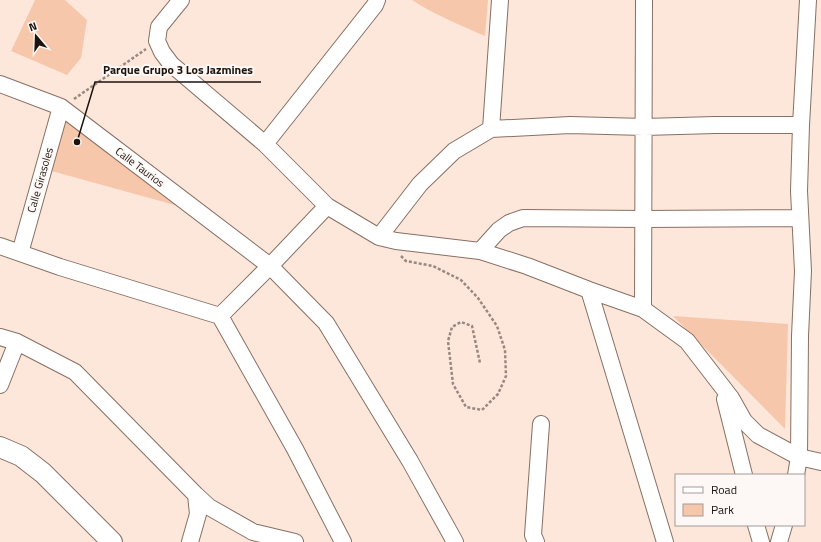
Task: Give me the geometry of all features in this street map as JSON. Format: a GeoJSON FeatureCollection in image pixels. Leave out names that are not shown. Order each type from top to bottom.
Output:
{"type":"FeatureCollection","features":[{"type":"Feature","properties":{"kind":"street"},"geometry":{"type":"LineString","coordinates":[[181,0],[160,27],[158,41],[162,52],[171,64],[265,144],[326,206],[380,237],[396,241],[480,251],[527,266],[643,309],[687,342],[731,398],[744,421],[758,435],[799,457],[821,462]]}},
{"type":"Feature","properties":{"kind":"street"},"geometry":{"type":"LineString","coordinates":[[265,144],[378,0]]}},
{"type":"Feature","properties":{"kind":"street"},"geometry":{"type":"LineString","coordinates":[[491,129],[500,0]]}},
{"type":"Feature","properties":{"kind":"street"},"geometry":{"type":"LineString","coordinates":[[643,309],[644,0]]}},
{"type":"Feature","properties":{"kind":"street"},"geometry":{"type":"LineString","coordinates":[[796,474],[799,457],[802,271],[799,191],[808,0]]}},
{"type":"Feature","properties":{"kind":"street","name":"Calle Taurios"},"geometry":{"type":"LineString","coordinates":[[0,84],[61,107],[270,266],[326,322],[410,461],[455,542]]}},
{"type":"Feature","properties":{"kind":"street","name":"Calle Girasoles"},"geometry":{"type":"LineString","coordinates":[[20,253],[61,107]]}},
{"type":"Feature","properties":{"kind":"street"},"geometry":{"type":"LineString","coordinates":[[380,237],[420,184],[454,151],[491,129],[570,125],[644,127],[801,125]]}},
{"type":"Feature","properties":{"kind":"street"},"geometry":{"type":"LineString","coordinates":[[220,316],[270,266],[326,206]]}},
{"type":"Feature","properties":{"kind":"street"},"geometry":{"type":"LineString","coordinates":[[480,251],[499,230],[509,223],[523,218],[800,218]]}},
{"type":"Feature","properties":{"kind":"street"},"geometry":{"type":"LineString","coordinates":[[0,246],[60,267],[220,316],[295,449],[343,542]]}},
{"type":"Feature","properties":{"kind":"street"},"geometry":{"type":"LineString","coordinates":[[589,290],[664,542]]}},
{"type":"Feature","properties":{"kind":"street"},"geometry":{"type":"LineString","coordinates":[[0,337],[17,342],[75,372],[209,507],[253,532],[295,542]]}},
{"type":"Feature","properties":{"kind":"street"},"geometry":{"type":"LineString","coordinates":[[0,385],[17,342]]}},
{"type":"Feature","properties":{"kind":"street"},"geometry":{"type":"LineString","coordinates":[[722,386],[744,474]]}},
{"type":"Feature","properties":{"kind":"street"},"geometry":{"type":"LineString","coordinates":[[536,542],[533,535],[541,424]]}},
{"type":"Feature","properties":{"kind":"street"},"geometry":{"type":"LineString","coordinates":[[0,447],[21,456],[43,473],[112,542]]}},
{"type":"Feature","properties":{"kind":"street"},"geometry":{"type":"LineString","coordinates":[[190,542],[198,514],[196,495]]}},
{"type":"Feature","properties":{"kind":"street"},"geometry":{"type":"LineString","coordinates":[[756,526],[761,542]]}},
{"type":"Feature","properties":{"kind":"street"},"geometry":{"type":"LineString","coordinates":[[779,542],[784,526]]}},
{"type":"Feature","properties":{"kind":"path"},"geometry":{"type":"LineString","coordinates":[[61,107],[158,41]]}},
{"type":"Feature","properties":{"kind":"path"},"geometry":{"type":"LineString","coordinates":[[380,237],[406,261],[433,266],[461,280],[478,298],[497,326],[504,350],[506,376],[498,394],[482,410],[466,407],[454,384],[448,341],[452,327],[461,322],[472,326],[480,363]]}},
{"type":"Feature","properties":{"kind":"green space"},"geometry":{"type":"Polygon","coordinates":[[[35,0],[65,0],[87,20],[81,58],[67,75],[11,51],[35,0]]]}},
{"type":"Feature","properties":{"kind":"green space"},"geometry":{"type":"Polygon","coordinates":[[[412,0],[488,0],[485,36],[457,24],[412,0]]]}},
{"type":"Feature","properties":{"kind":"green space"},"geometry":{"type":"Polygon","coordinates":[[[64,115],[182,207],[48,170],[64,115]]]}},
{"type":"Feature","properties":{"kind":"green space"},"geometry":{"type":"Polygon","coordinates":[[[673,316],[788,324],[785,429],[673,316]]]}},
{"type":"Feature","properties":{"kind":"place","name":"Parque Grupo 3 Los Jazmines"},"geometry":{"type":"Point","coordinates":[77,142]}}]}
